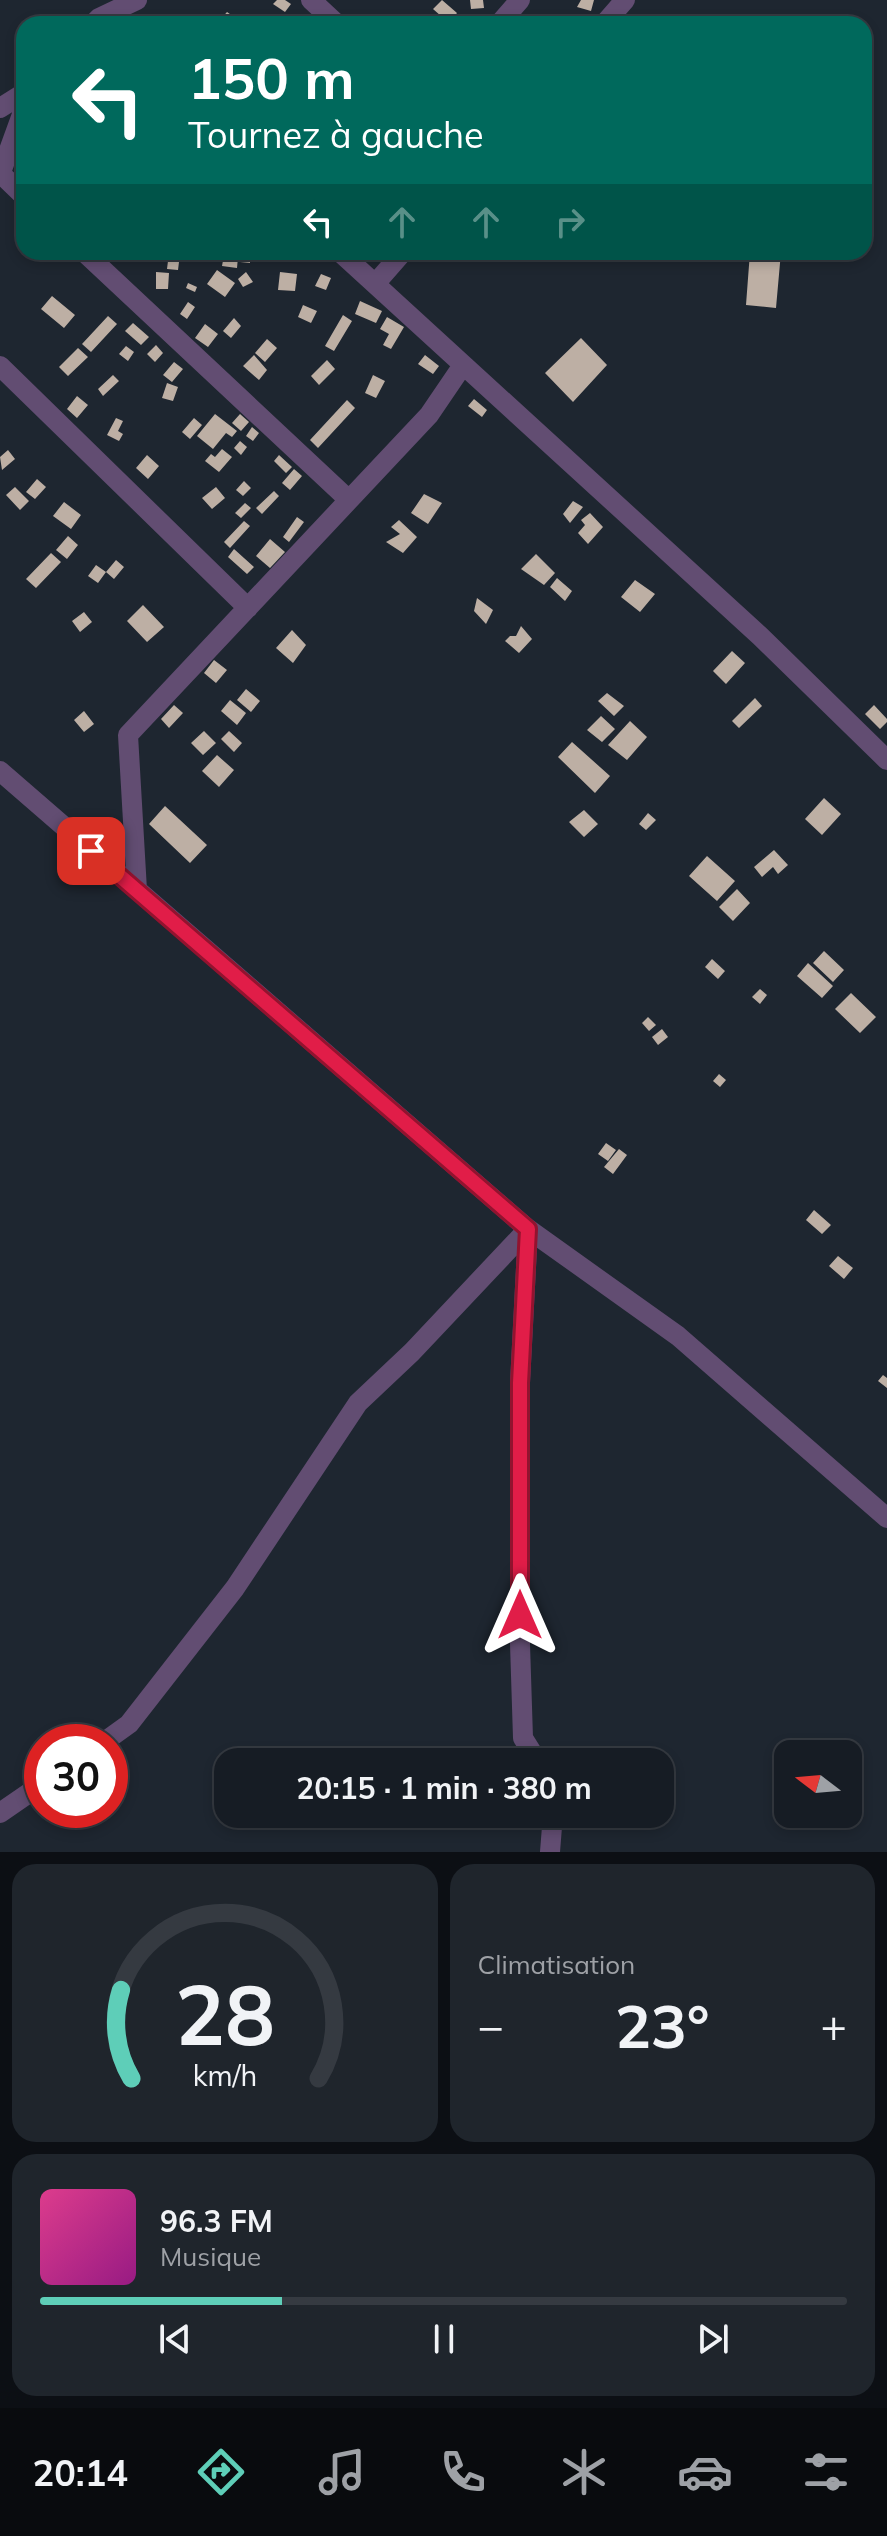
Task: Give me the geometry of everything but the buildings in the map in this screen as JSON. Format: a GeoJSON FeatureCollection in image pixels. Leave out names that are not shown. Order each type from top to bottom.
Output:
{"type":"FeatureCollection","features":[{"type":"Feature","properties":{"kind":"street"},"geometry":{"type":"LineString","coordinates":[[109,16],[137,0]]}},
{"type":"Feature","properties":{"kind":"street"},"geometry":{"type":"LineString","coordinates":[[311,0],[328,16]]}},
{"type":"Feature","properties":{"kind":"street"},"geometry":{"type":"LineString","coordinates":[[506,16],[520,0]]}},
{"type":"Feature","properties":{"kind":"street"},"geometry":{"type":"LineString","coordinates":[[611,16],[625,0]]}},
{"type":"Feature","properties":{"kind":"street"},"geometry":{"type":"LineString","coordinates":[[16,131],[0,174],[16,189]]}},
{"type":"Feature","properties":{"kind":"street"},"geometry":{"type":"LineString","coordinates":[[93,260],[349,500]]}},
{"type":"Feature","properties":{"kind":"street"},"geometry":{"type":"LineString","coordinates":[[349,260],[760,636],[887,760]]}},
{"type":"Feature","properties":{"kind":"street"},"geometry":{"type":"LineString","coordinates":[[375,284],[396,260]]}},
{"type":"Feature","properties":{"kind":"street"},"geometry":{"type":"LineString","coordinates":[[137,890],[128,735],[429,415],[463,365]]}},
{"type":"Feature","properties":{"kind":"street"},"geometry":{"type":"LineString","coordinates":[[0,366],[248,608]]}},
{"type":"Feature","properties":{"kind":"street"},"geometry":{"type":"LineString","coordinates":[[0,771],[528,1229],[678,1336],[887,1518]]}},
{"type":"Feature","properties":{"kind":"street"},"geometry":{"type":"LineString","coordinates":[[128,1725],[235,1588],[358,1403],[412,1352],[528,1229]]}},
{"type":"Feature","properties":{"kind":"street"},"geometry":{"type":"LineString","coordinates":[[528,1229],[520,1383],[520,1644],[523,1738],[529,1748]]}},
{"type":"Feature","properties":{"kind":"street"},"geometry":{"type":"LineString","coordinates":[[0,1813],[24,1796]]}},
{"type":"Feature","properties":{"kind":"street"},"geometry":{"type":"LineString","coordinates":[[550,1852],[552,1828]]}},
{"type":"Feature","properties":{"kind":"route"},"geometry":{"type":"LineString","coordinates":[[91,851],[528,1229],[520,1383],[520,1615]]}}]}
